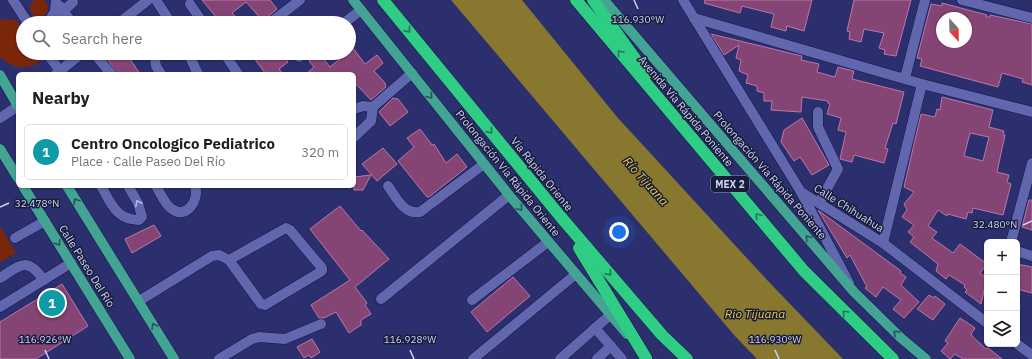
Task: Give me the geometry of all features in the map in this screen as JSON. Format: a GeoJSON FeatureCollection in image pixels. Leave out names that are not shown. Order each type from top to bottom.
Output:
{"type":"FeatureCollection","features":[{"type":"Feature","properties":{"kind":"highway","name":"Vía Rápida Oriente"},"geometry":{"type":"LineString","coordinates":[[383,0],[560,216],[662,335],[686,359]]}},
{"type":"Feature","properties":{"kind":"highway","name":"Avenida Vía Rápida Poniente"},"geometry":{"type":"LineString","coordinates":[[576,0],[804,271],[893,359]]}},
{"type":"Feature","properties":{"kind":"highway"},"geometry":{"type":"LineString","coordinates":[[593,0],[662,95],[665,107]]}},
{"type":"Feature","properties":{"kind":"highway"},"geometry":{"type":"LineString","coordinates":[[560,216],[647,358]]}},
{"type":"Feature","properties":{"kind":"main road","name":"Prolongación Vía Rápida Oriente"},"geometry":{"type":"LineString","coordinates":[[353,0],[509,195],[647,358]]}},
{"type":"Feature","properties":{"kind":"main road","name":"Prolongación Vía Rápida Poniente"},"geometry":{"type":"LineString","coordinates":[[604,0],[854,292],[901,338],[926,359]]}},
{"type":"Feature","properties":{"kind":"main road"},"geometry":{"type":"LineString","coordinates":[[0,75],[16,103]]}},
{"type":"Feature","properties":{"kind":"main road"},"geometry":{"type":"LineString","coordinates":[[0,149],[16,175]]}},
{"type":"Feature","properties":{"kind":"main road","name":"Calle Paseo Del Río"},"geometry":{"type":"LineString","coordinates":[[24,188],[130,359]]}},
{"type":"Feature","properties":{"kind":"main road"},"geometry":{"type":"LineString","coordinates":[[68,188],[139,300],[174,359]]}},
{"type":"Feature","properties":{"kind":"street"},"geometry":{"type":"LineString","coordinates":[[13,0],[24,16]]}},
{"type":"Feature","properties":{"kind":"street"},"geometry":{"type":"LineString","coordinates":[[56,0],[67,16]]}},
{"type":"Feature","properties":{"kind":"street"},"geometry":{"type":"LineString","coordinates":[[51,16],[55,11],[56,0]]}},
{"type":"Feature","properties":{"kind":"street"},"geometry":{"type":"LineString","coordinates":[[129,16],[148,0]]}},
{"type":"Feature","properties":{"kind":"street"},"geometry":{"type":"LineString","coordinates":[[156,0],[166,16]]}},
{"type":"Feature","properties":{"kind":"street"},"geometry":{"type":"LineString","coordinates":[[279,16],[300,0]]}},
{"type":"Feature","properties":{"kind":"street","name":"Calle Chihuahua"},"geometry":{"type":"LineString","coordinates":[[683,0],[801,192],[883,242],[984,321]]}},
{"type":"Feature","properties":{"kind":"street"},"geometry":{"type":"LineString","coordinates":[[905,78],[925,0]]}},
{"type":"Feature","properties":{"kind":"street"},"geometry":{"type":"LineString","coordinates":[[962,0],[1032,18]]}},
{"type":"Feature","properties":{"kind":"street"},"geometry":{"type":"LineString","coordinates":[[56,16],[73,2]]}},
{"type":"Feature","properties":{"kind":"street"},"geometry":{"type":"LineString","coordinates":[[190,4],[198,16]]}},
{"type":"Feature","properties":{"kind":"street"},"geometry":{"type":"LineString","coordinates":[[353,16],[361,10]]}},
{"type":"Feature","properties":{"kind":"street"},"geometry":{"type":"LineString","coordinates":[[694,18],[922,84],[1032,112]]}},
{"type":"Feature","properties":{"kind":"street"},"geometry":{"type":"LineString","coordinates":[[51,60],[58,72],[73,60]]}},
{"type":"Feature","properties":{"kind":"street"},"geometry":{"type":"LineString","coordinates":[[100,60],[110,72]]}},
{"type":"Feature","properties":{"kind":"street"},"geometry":{"type":"LineString","coordinates":[[155,60],[156,66],[160,72]]}},
{"type":"Feature","properties":{"kind":"street"},"geometry":{"type":"LineString","coordinates":[[191,60],[197,72]]}},
{"type":"Feature","properties":{"kind":"street"},"geometry":{"type":"LineString","coordinates":[[229,60],[237,72]]}},
{"type":"Feature","properties":{"kind":"street"},"geometry":{"type":"LineString","coordinates":[[356,135],[371,120],[373,107],[412,73]]}},
{"type":"Feature","properties":{"kind":"street"},"geometry":{"type":"LineString","coordinates":[[883,242],[922,84]]}},
{"type":"Feature","properties":{"kind":"street"},"geometry":{"type":"LineString","coordinates":[[356,108],[363,106],[373,107]]}},
{"type":"Feature","properties":{"kind":"street"},"geometry":{"type":"LineString","coordinates":[[0,118],[16,107]]}},
{"type":"Feature","properties":{"kind":"street"},"geometry":{"type":"LineString","coordinates":[[818,112],[818,127],[838,169],[820,203]]}},
{"type":"Feature","properties":{"kind":"street"},"geometry":{"type":"LineString","coordinates":[[1012,239],[1030,180],[1032,163]]}},
{"type":"Feature","properties":{"kind":"street"},"geometry":{"type":"LineString","coordinates":[[388,186],[407,211],[412,213],[420,212],[484,164]]}},
{"type":"Feature","properties":{"kind":"street"},"geometry":{"type":"LineString","coordinates":[[102,188],[122,217],[128,220],[139,220],[142,217],[141,210],[129,188]]}},
{"type":"Feature","properties":{"kind":"street"},"geometry":{"type":"LineString","coordinates":[[157,188],[171,209],[179,212],[186,210],[195,203],[198,193],[196,188]]}},
{"type":"Feature","properties":{"kind":"street"},"geometry":{"type":"LineString","coordinates":[[801,192],[854,292]]}},
{"type":"Feature","properties":{"kind":"street"},"geometry":{"type":"LineString","coordinates":[[381,299],[509,195]]}},
{"type":"Feature","properties":{"kind":"street"},"geometry":{"type":"LineString","coordinates":[[15,238],[45,221]]}},
{"type":"Feature","properties":{"kind":"street"},"geometry":{"type":"LineString","coordinates":[[139,300],[215,254],[229,260],[261,304],[265,305],[322,271],[322,268],[302,244],[290,230],[286,228],[281,229],[229,260]]}},
{"type":"Feature","properties":{"kind":"street"},"geometry":{"type":"LineString","coordinates":[[472,300],[548,242]]}},
{"type":"Feature","properties":{"kind":"street"},"geometry":{"type":"LineString","coordinates":[[1020,252],[1032,256]]}},
{"type":"Feature","properties":{"kind":"street"},"geometry":{"type":"LineString","coordinates":[[0,307],[71,263]]}},
{"type":"Feature","properties":{"kind":"street"},"geometry":{"type":"LineString","coordinates":[[0,278],[22,265],[28,265],[32,266],[44,280]]}},
{"type":"Feature","properties":{"kind":"street"},"geometry":{"type":"LineString","coordinates":[[474,359],[576,274]]}},
{"type":"Feature","properties":{"kind":"street"},"geometry":{"type":"LineString","coordinates":[[560,359],[610,315]]}},
{"type":"Feature","properties":{"kind":"street"},"geometry":{"type":"LineString","coordinates":[[219,359],[252,339],[259,337],[285,339],[321,324]]}},
{"type":"Feature","properties":{"kind":"street"},"geometry":{"type":"LineString","coordinates":[[595,328],[622,359]]}},
{"type":"Feature","properties":{"kind":"street"},"geometry":{"type":"LineString","coordinates":[[597,359],[611,346]]}},
{"type":"Feature","properties":{"kind":"street"},"geometry":{"type":"LineString","coordinates":[[1020,346],[1032,355]]}},
{"type":"Feature","properties":{"kind":"shaded area"},"geometry":{"type":"Polygon","coordinates":[[[39,-1],[47,5],[47,11],[42,16],[36,16],[33,14],[30,8],[33,2],[39,-1]]]}},
{"type":"Feature","properties":{"kind":"shaded area"},"geometry":{"type":"Polygon","coordinates":[[[0,19],[16,20],[16,60],[42,60],[32,66],[21,67],[11,64],[0,57],[0,19]]]}},
{"type":"Feature","properties":{"kind":"shaded area"},"geometry":{"type":"Polygon","coordinates":[[[0,226],[16,253],[0,262],[0,226]]]}},
{"type":"Feature","properties":{"kind":"water","name":"Rio Tijuana"},"geometry":{"type":"Polygon","coordinates":[[[451,0],[522,0],[617,117],[767,280],[843,359],[757,359],[734,335],[451,0]]]}},
{"type":"Feature","properties":{"kind":"building"},"geometry":{"type":"Polygon","coordinates":[[[202,0],[270,0],[277,9],[269,16],[259,16],[246,2],[232,13],[235,16],[215,16],[202,0]]]}},
{"type":"Feature","properties":{"kind":"building"},"geometry":{"type":"Polygon","coordinates":[[[705,0],[812,0],[804,31],[787,26],[786,31],[771,27],[774,14],[742,6],[740,13],[704,3],[705,0]]]}},
{"type":"Feature","properties":{"kind":"building"},"geometry":{"type":"Polygon","coordinates":[[[854,0],[911,0],[896,56],[884,54],[885,50],[879,48],[884,33],[864,29],[861,42],[849,39],[850,32],[847,31],[854,0]]]}},
{"type":"Feature","properties":{"kind":"building"},"geometry":{"type":"Polygon","coordinates":[[[942,3],[987,15],[986,17],[990,17],[990,15],[1032,24],[1032,85],[1022,82],[1023,79],[1002,73],[998,87],[920,66],[922,59],[917,58],[931,4],[942,6],[942,3]]]}},
{"type":"Feature","properties":{"kind":"building"},"geometry":{"type":"Polygon","coordinates":[[[711,34],[802,56],[801,60],[819,64],[817,72],[835,77],[838,67],[854,71],[852,79],[904,92],[896,124],[893,123],[885,148],[888,149],[884,163],[854,155],[852,162],[840,159],[846,132],[838,130],[841,118],[827,114],[830,104],[828,101],[802,97],[801,112],[771,110],[772,101],[764,101],[764,93],[757,91],[757,86],[746,83],[748,75],[739,71],[741,60],[736,58],[739,45],[724,55],[711,34]]]}},
{"type":"Feature","properties":{"kind":"building"},"geometry":{"type":"Polygon","coordinates":[[[356,52],[365,64],[377,55],[383,63],[374,71],[385,83],[386,87],[371,100],[356,84],[356,72],[308,72],[314,67],[309,61],[310,60],[324,60],[330,67],[338,60],[356,60],[356,52]]]}},
{"type":"Feature","properties":{"kind":"building"},"geometry":{"type":"Polygon","coordinates":[[[108,60],[131,60],[139,72],[116,72],[108,60]]]}},
{"type":"Feature","properties":{"kind":"building"},"geometry":{"type":"Polygon","coordinates":[[[255,60],[286,60],[288,62],[279,69],[281,72],[264,72],[255,60]]]}},
{"type":"Feature","properties":{"kind":"building"},"geometry":{"type":"Polygon","coordinates":[[[942,97],[993,110],[989,127],[1004,131],[1003,135],[1005,135],[997,172],[1009,175],[1007,182],[1011,184],[1003,215],[973,208],[972,213],[968,212],[966,219],[948,214],[947,216],[938,210],[928,226],[937,232],[932,238],[953,253],[960,244],[984,262],[984,268],[980,273],[984,276],[984,291],[981,304],[965,292],[967,290],[964,287],[965,285],[949,275],[946,279],[936,271],[938,264],[910,242],[914,237],[908,232],[914,225],[902,217],[907,210],[904,204],[914,192],[904,187],[921,114],[935,117],[937,109],[940,110],[942,97]],[[970,133],[964,156],[983,161],[989,137],[970,133]]]}},
{"type":"Feature","properties":{"kind":"building"},"geometry":{"type":"Polygon","coordinates":[[[393,98],[398,99],[408,112],[390,126],[379,112],[393,98]]]}},
{"type":"Feature","properties":{"kind":"building"},"geometry":{"type":"Polygon","coordinates":[[[802,118],[829,165],[812,175],[800,157],[794,161],[781,142],[784,130],[802,118]]]}},
{"type":"Feature","properties":{"kind":"building"},"geometry":{"type":"Polygon","coordinates":[[[420,129],[432,145],[434,144],[446,163],[457,154],[467,167],[429,197],[427,197],[398,161],[414,147],[407,138],[420,129]]]}},
{"type":"Feature","properties":{"kind":"building"},"geometry":{"type":"Polygon","coordinates":[[[383,148],[397,164],[377,181],[362,164],[383,148]]]}},
{"type":"Feature","properties":{"kind":"building"},"geometry":{"type":"Polygon","coordinates":[[[371,175],[363,190],[354,190],[354,188],[356,188],[356,177],[371,175]]]}},
{"type":"Feature","properties":{"kind":"building"},"geometry":{"type":"Polygon","coordinates":[[[1029,200],[1032,200],[1032,230],[1022,227],[1029,200]]]}},
{"type":"Feature","properties":{"kind":"building"},"geometry":{"type":"Polygon","coordinates":[[[340,206],[361,231],[362,230],[389,259],[355,287],[367,303],[365,305],[371,314],[361,320],[361,325],[349,333],[336,312],[324,318],[319,318],[311,305],[350,280],[310,229],[340,206]]]}},
{"type":"Feature","properties":{"kind":"building"},"geometry":{"type":"Polygon","coordinates":[[[818,210],[901,271],[900,273],[906,277],[901,285],[919,302],[904,318],[893,309],[901,300],[883,287],[876,297],[865,288],[867,287],[850,255],[847,258],[818,210]]]}},
{"type":"Feature","properties":{"kind":"building"},"geometry":{"type":"Polygon","coordinates":[[[154,225],[161,236],[132,253],[125,239],[154,225]]]}},
{"type":"Feature","properties":{"kind":"building"},"geometry":{"type":"Polygon","coordinates":[[[1020,265],[1032,267],[1032,293],[1020,290],[1020,265]]]}},
{"type":"Feature","properties":{"kind":"building"},"geometry":{"type":"Polygon","coordinates":[[[513,277],[530,296],[487,332],[471,312],[513,277]]]}},
{"type":"Feature","properties":{"kind":"building"},"geometry":{"type":"Polygon","coordinates":[[[62,284],[88,326],[36,359],[0,359],[0,322],[62,284]]]}},
{"type":"Feature","properties":{"kind":"building"},"geometry":{"type":"Polygon","coordinates":[[[929,295],[934,298],[935,296],[945,304],[933,320],[917,309],[929,295]]]}},
{"type":"Feature","properties":{"kind":"building"},"geometry":{"type":"Polygon","coordinates":[[[960,318],[975,328],[971,334],[973,337],[986,349],[988,348],[1002,359],[963,359],[955,354],[950,359],[941,351],[948,343],[945,341],[960,318]]]}},
{"type":"Feature","properties":{"kind":"building"},"geometry":{"type":"Polygon","coordinates":[[[312,339],[320,352],[311,358],[309,355],[304,358],[297,347],[312,339]]]}},
{"type":"Feature","properties":{"kind":"place","name":"Centro Oncologico Pediatrico"},"geometry":{"type":"Point","coordinates":[52,303]}},
{"type":"Feature","properties":{"kind":"water label","name":"Río Tijuana"},"geometry":{"type":"Point","coordinates":[646,181]}}]}
